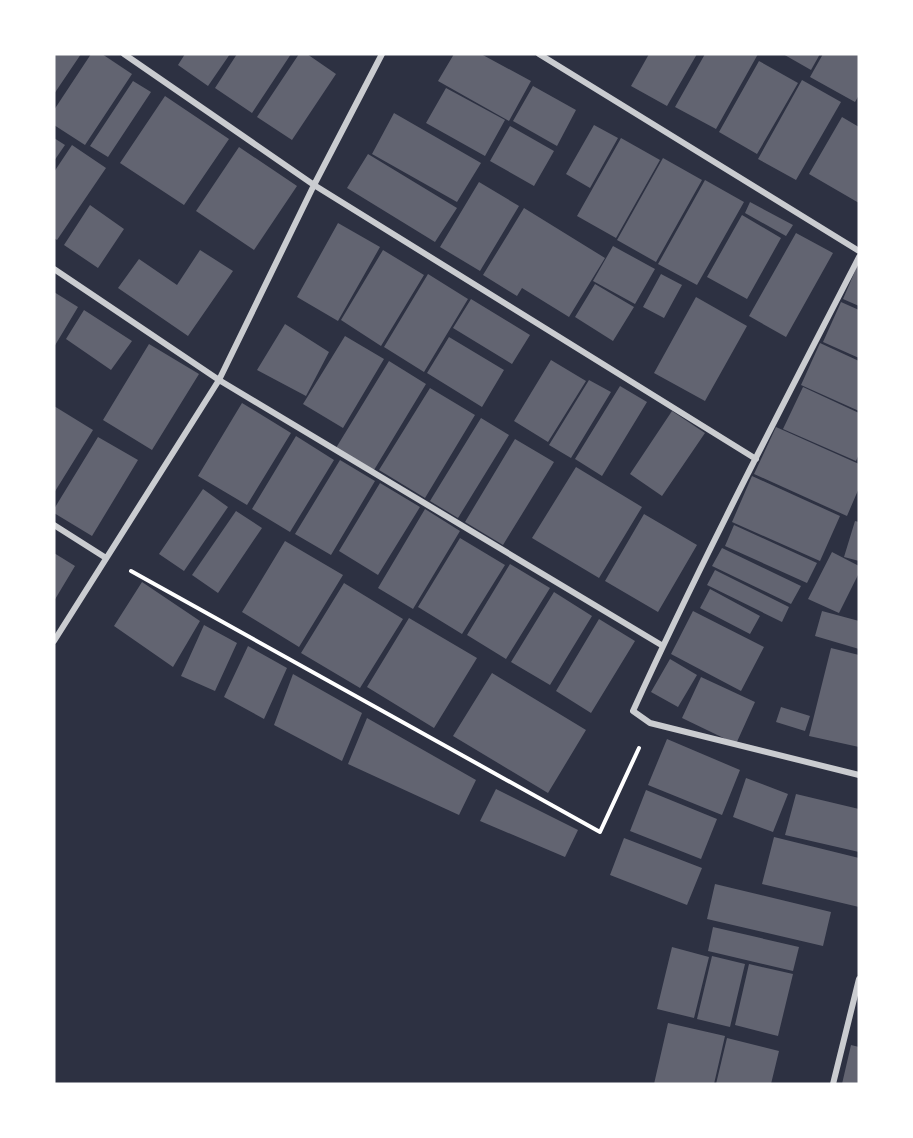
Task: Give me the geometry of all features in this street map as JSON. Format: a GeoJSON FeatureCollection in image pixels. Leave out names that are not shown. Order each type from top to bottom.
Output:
{"type":"FeatureCollection","features":[{"type":"Feature","properties":{"kind":"street"},"geometry":{"type":"LineString","coordinates":[[124,54],[314,185],[756,459]]}},
{"type":"Feature","properties":{"kind":"street"},"geometry":{"type":"LineString","coordinates":[[54,641],[219,380],[314,185],[382,54]]}},
{"type":"Feature","properties":{"kind":"street"},"geometry":{"type":"LineString","coordinates":[[539,54],[859,251]]}},
{"type":"Feature","properties":{"kind":"street"},"geometry":{"type":"LineString","coordinates":[[859,257],[756,459],[633,711],[650,723],[859,775]]}},
{"type":"Feature","properties":{"kind":"street"},"geometry":{"type":"LineString","coordinates":[[54,270],[219,380],[663,646]]}},
{"type":"Feature","properties":{"kind":"street"},"geometry":{"type":"LineString","coordinates":[[54,525],[106,558]]}},
{"type":"Feature","properties":{"kind":"street"},"geometry":{"type":"LineString","coordinates":[[832,1084],[859,979]]}},
{"type":"Feature","properties":{"kind":"path"},"geometry":{"type":"LineString","coordinates":[[106,558],[600,832],[650,723]]}},
{"type":"Feature","properties":{"kind":"building"},"geometry":{"type":"Polygon","coordinates":[[[54,54],[81,54],[54,94],[54,54]]]}},
{"type":"Feature","properties":{"kind":"building"},"geometry":{"type":"Polygon","coordinates":[[[91,54],[102,54],[132,74],[85,145],[54,125],[54,110],[91,54]]]}},
{"type":"Feature","properties":{"kind":"building"},"geometry":{"type":"Polygon","coordinates":[[[185,54],[230,54],[208,86],[178,65],[185,54]]]}},
{"type":"Feature","properties":{"kind":"building"},"geometry":{"type":"Polygon","coordinates":[[[237,54],[291,54],[252,113],[215,88],[237,54]]]}},
{"type":"Feature","properties":{"kind":"building"},"geometry":{"type":"Polygon","coordinates":[[[299,54],[307,54],[336,74],[292,140],[257,117],[299,54]]]}},
{"type":"Feature","properties":{"kind":"building"},"geometry":{"type":"Polygon","coordinates":[[[454,54],[481,54],[531,81],[509,121],[438,81],[454,54]]]}},
{"type":"Feature","properties":{"kind":"building"},"geometry":{"type":"Polygon","coordinates":[[[649,54],[697,54],[667,106],[631,86],[649,54]]]}},
{"type":"Feature","properties":{"kind":"building"},"geometry":{"type":"Polygon","coordinates":[[[705,54],[758,54],[716,129],[675,107],[705,54]]]}},
{"type":"Feature","properties":{"kind":"building"},"geometry":{"type":"Polygon","coordinates":[[[783,54],[820,54],[811,70],[783,54]]]}},
{"type":"Feature","properties":{"kind":"building"},"geometry":{"type":"Polygon","coordinates":[[[823,54],[859,54],[859,95],[855,102],[810,77],[823,54]]]}},
{"type":"Feature","properties":{"kind":"building"},"geometry":{"type":"Polygon","coordinates":[[[759,61],[798,83],[757,154],[719,132],[759,61]]]}},
{"type":"Feature","properties":{"kind":"building"},"geometry":{"type":"Polygon","coordinates":[[[802,80],[841,102],[796,180],[758,159],[802,80]]]}},
{"type":"Feature","properties":{"kind":"building"},"geometry":{"type":"Polygon","coordinates":[[[133,81],[151,92],[108,157],[90,146],[133,81]]]}},
{"type":"Feature","properties":{"kind":"building"},"geometry":{"type":"Polygon","coordinates":[[[533,86],[576,110],[557,146],[513,121],[533,86]]]}},
{"type":"Feature","properties":{"kind":"building"},"geometry":{"type":"Polygon","coordinates":[[[446,88],[505,120],[485,156],[426,123],[446,88]]]}},
{"type":"Feature","properties":{"kind":"building"},"geometry":{"type":"Polygon","coordinates":[[[165,96],[229,139],[184,205],[120,163],[165,96]]]}},
{"type":"Feature","properties":{"kind":"building"},"geometry":{"type":"Polygon","coordinates":[[[394,113],[481,163],[457,202],[372,154],[394,113]]]}},
{"type":"Feature","properties":{"kind":"building"},"geometry":{"type":"Polygon","coordinates":[[[842,117],[859,127],[859,203],[809,174],[842,117]]]}},
{"type":"Feature","properties":{"kind":"building"},"geometry":{"type":"Polygon","coordinates":[[[594,125],[618,138],[590,188],[566,174],[594,125]]]}},
{"type":"Feature","properties":{"kind":"building"},"geometry":{"type":"Polygon","coordinates":[[[510,126],[554,151],[534,186],[490,161],[510,126]]]}},
{"type":"Feature","properties":{"kind":"building"},"geometry":{"type":"Polygon","coordinates":[[[54,138],[65,145],[54,161],[54,138]]]}},
{"type":"Feature","properties":{"kind":"building"},"geometry":{"type":"Polygon","coordinates":[[[621,138],[660,160],[616,238],[577,216],[621,138]]]}},
{"type":"Feature","properties":{"kind":"building"},"geometry":{"type":"Polygon","coordinates":[[[72,145],[106,168],[57,240],[54,238],[54,172],[72,145]]]}},
{"type":"Feature","properties":{"kind":"building"},"geometry":{"type":"Polygon","coordinates":[[[239,147],[297,186],[254,250],[196,211],[239,147]]]}},
{"type":"Feature","properties":{"kind":"building"},"geometry":{"type":"Polygon","coordinates":[[[368,154],[457,208],[435,242],[347,188],[368,154]]]}},
{"type":"Feature","properties":{"kind":"building"},"geometry":{"type":"Polygon","coordinates":[[[663,158],[702,180],[656,262],[617,240],[663,158]]]}},
{"type":"Feature","properties":{"kind":"building"},"geometry":{"type":"Polygon","coordinates":[[[705,180],[744,202],[697,285],[658,264],[705,180]]]}},
{"type":"Feature","properties":{"kind":"building"},"geometry":{"type":"Polygon","coordinates":[[[479,182],[519,206],[480,271],[440,247],[479,182]]]}},
{"type":"Feature","properties":{"kind":"building"},"geometry":{"type":"Polygon","coordinates":[[[750,202],[793,225],[786,236],[745,213],[750,202]]]}},
{"type":"Feature","properties":{"kind":"building"},"geometry":{"type":"Polygon","coordinates":[[[90,205],[124,229],[98,268],[64,245],[90,205]]]}},
{"type":"Feature","properties":{"kind":"building"},"geometry":{"type":"Polygon","coordinates":[[[524,208],[605,258],[569,317],[522,288],[517,296],[483,275],[524,208]]]}},
{"type":"Feature","properties":{"kind":"building"},"geometry":{"type":"Polygon","coordinates":[[[742,215],[781,238],[747,299],[707,277],[742,215]]]}},
{"type":"Feature","properties":{"kind":"building"},"geometry":{"type":"Polygon","coordinates":[[[338,223],[380,247],[338,321],[297,297],[338,223]]]}},
{"type":"Feature","properties":{"kind":"building"},"geometry":{"type":"Polygon","coordinates":[[[796,233],[833,253],[786,337],[749,316],[796,233]]]}},
{"type":"Feature","properties":{"kind":"building"},"geometry":{"type":"Polygon","coordinates":[[[613,246],[655,269],[635,304],[593,281],[613,246]]]}},
{"type":"Feature","properties":{"kind":"building"},"geometry":{"type":"Polygon","coordinates":[[[200,250],[233,271],[188,336],[118,288],[139,259],[177,285],[200,250]]]}},
{"type":"Feature","properties":{"kind":"building"},"geometry":{"type":"Polygon","coordinates":[[[383,250],[424,275],[381,346],[341,320],[383,250]]]}},
{"type":"Feature","properties":{"kind":"building"},"geometry":{"type":"Polygon","coordinates":[[[859,262],[859,306],[843,299],[859,262]]]}},
{"type":"Feature","properties":{"kind":"building"},"geometry":{"type":"Polygon","coordinates":[[[428,274],[468,299],[424,372],[384,347],[428,274]]]}},
{"type":"Feature","properties":{"kind":"building"},"geometry":{"type":"Polygon","coordinates":[[[661,274],[682,285],[664,318],[643,307],[661,274]]]}},
{"type":"Feature","properties":{"kind":"building"},"geometry":{"type":"Polygon","coordinates":[[[595,284],[634,307],[613,341],[575,317],[595,284]]]}},
{"type":"Feature","properties":{"kind":"building"},"geometry":{"type":"Polygon","coordinates":[[[54,292],[78,307],[54,347],[54,292]]]}},
{"type":"Feature","properties":{"kind":"building"},"geometry":{"type":"Polygon","coordinates":[[[696,297],[747,326],[705,401],[654,373],[696,297]]]}},
{"type":"Feature","properties":{"kind":"building"},"geometry":{"type":"Polygon","coordinates":[[[471,299],[530,335],[512,364],[453,328],[471,299]]]}},
{"type":"Feature","properties":{"kind":"building"},"geometry":{"type":"Polygon","coordinates":[[[841,302],[859,310],[859,358],[823,342],[841,302]]]}},
{"type":"Feature","properties":{"kind":"building"},"geometry":{"type":"Polygon","coordinates":[[[84,310],[132,341],[111,370],[66,339],[84,310]]]}},
{"type":"Feature","properties":{"kind":"building"},"geometry":{"type":"Polygon","coordinates":[[[285,324],[329,352],[306,396],[257,370],[285,324]]]}},
{"type":"Feature","properties":{"kind":"building"},"geometry":{"type":"Polygon","coordinates":[[[345,336],[384,359],[343,428],[303,404],[345,336]]]}},
{"type":"Feature","properties":{"kind":"building"},"geometry":{"type":"Polygon","coordinates":[[[449,337],[504,370],[482,407],[427,373],[449,337]]]}},
{"type":"Feature","properties":{"kind":"building"},"geometry":{"type":"Polygon","coordinates":[[[820,343],[859,361],[859,411],[801,385],[820,343]]]}},
{"type":"Feature","properties":{"kind":"building"},"geometry":{"type":"Polygon","coordinates":[[[149,344],[199,374],[152,450],[103,420],[149,344]]]}},
{"type":"Feature","properties":{"kind":"building"},"geometry":{"type":"Polygon","coordinates":[[[551,360],[586,381],[548,442],[514,421],[551,360]]]}},
{"type":"Feature","properties":{"kind":"building"},"geometry":{"type":"Polygon","coordinates":[[[389,361],[426,384],[374,470],[336,448],[389,361]]]}},
{"type":"Feature","properties":{"kind":"building"},"geometry":{"type":"Polygon","coordinates":[[[589,380],[611,392],[571,458],[549,445],[589,380]]]}},
{"type":"Feature","properties":{"kind":"building"},"geometry":{"type":"Polygon","coordinates":[[[620,386],[647,402],[602,476],[575,459],[620,386]]]}},
{"type":"Feature","properties":{"kind":"building"},"geometry":{"type":"Polygon","coordinates":[[[803,387],[859,413],[859,454],[856,461],[783,429],[803,387]]]}},
{"type":"Feature","properties":{"kind":"building"},"geometry":{"type":"Polygon","coordinates":[[[430,388],[475,415],[425,498],[379,470],[430,388]]]}},
{"type":"Feature","properties":{"kind":"building"},"geometry":{"type":"Polygon","coordinates":[[[242,403],[291,433],[247,505],[198,476],[242,403]]]}},
{"type":"Feature","properties":{"kind":"building"},"geometry":{"type":"Polygon","coordinates":[[[54,406],[93,430],[54,493],[54,406]]]}},
{"type":"Feature","properties":{"kind":"building"},"geometry":{"type":"Polygon","coordinates":[[[672,411],[705,433],[662,496],[630,474],[672,411]]]}},
{"type":"Feature","properties":{"kind":"building"},"geometry":{"type":"Polygon","coordinates":[[[481,418],[509,435],[458,518],[430,501],[481,418]]]}},
{"type":"Feature","properties":{"kind":"building"},"geometry":{"type":"Polygon","coordinates":[[[776,427],[859,464],[859,488],[847,516],[754,474],[776,427]]]}},
{"type":"Feature","properties":{"kind":"building"},"geometry":{"type":"Polygon","coordinates":[[[296,436],[334,460],[290,532],[252,509],[296,436]]]}},
{"type":"Feature","properties":{"kind":"building"},"geometry":{"type":"Polygon","coordinates":[[[98,437],[138,460],[92,536],[54,513],[54,509],[98,437]]]}},
{"type":"Feature","properties":{"kind":"building"},"geometry":{"type":"Polygon","coordinates":[[[515,439],[554,462],[503,545],[465,522],[515,439]]]}},
{"type":"Feature","properties":{"kind":"building"},"geometry":{"type":"Polygon","coordinates":[[[340,460],[375,481],[331,555],[295,534],[340,460]]]}},
{"type":"Feature","properties":{"kind":"building"},"geometry":{"type":"Polygon","coordinates":[[[576,467],[642,507],[599,578],[532,538],[576,467]]]}},
{"type":"Feature","properties":{"kind":"building"},"geometry":{"type":"Polygon","coordinates":[[[752,476],[840,516],[820,561],[732,522],[752,476]]]}},
{"type":"Feature","properties":{"kind":"building"},"geometry":{"type":"Polygon","coordinates":[[[380,483],[420,507],[378,575],[339,551],[380,483]]]}},
{"type":"Feature","properties":{"kind":"building"},"geometry":{"type":"Polygon","coordinates":[[[203,489],[228,507],[184,571],[159,554],[203,489]]]}},
{"type":"Feature","properties":{"kind":"building"},"geometry":{"type":"Polygon","coordinates":[[[425,509],[460,531],[413,609],[378,588],[425,509]]]}},
{"type":"Feature","properties":{"kind":"building"},"geometry":{"type":"Polygon","coordinates":[[[236,511],[262,528],[218,593],[192,575],[236,511]]]}},
{"type":"Feature","properties":{"kind":"building"},"geometry":{"type":"Polygon","coordinates":[[[644,514],[697,545],[658,612],[605,581],[644,514]]]}},
{"type":"Feature","properties":{"kind":"building"},"geometry":{"type":"Polygon","coordinates":[[[855,521],[859,522],[859,561],[844,557],[855,521]]]}},
{"type":"Feature","properties":{"kind":"building"},"geometry":{"type":"Polygon","coordinates":[[[734,525],[817,563],[807,583],[725,546],[734,525]]]}},
{"type":"Feature","properties":{"kind":"building"},"geometry":{"type":"Polygon","coordinates":[[[460,538],[505,565],[462,634],[418,607],[460,538]]]}},
{"type":"Feature","properties":{"kind":"building"},"geometry":{"type":"Polygon","coordinates":[[[285,541],[343,575],[299,647],[242,612],[285,541]]]}},
{"type":"Feature","properties":{"kind":"building"},"geometry":{"type":"Polygon","coordinates":[[[722,548],[801,586],[791,604],[712,566],[722,548]]]}},
{"type":"Feature","properties":{"kind":"building"},"geometry":{"type":"Polygon","coordinates":[[[832,552],[859,566],[859,573],[839,613],[808,599],[832,552]]]}},
{"type":"Feature","properties":{"kind":"building"},"geometry":{"type":"Polygon","coordinates":[[[54,553],[75,566],[54,601],[54,553]]]}},
{"type":"Feature","properties":{"kind":"building"},"geometry":{"type":"Polygon","coordinates":[[[510,564],[550,588],[506,659],[467,635],[510,564]]]}},
{"type":"Feature","properties":{"kind":"building"},"geometry":{"type":"Polygon","coordinates":[[[715,570],[789,607],[782,622],[707,585],[715,570]]]}},
{"type":"Feature","properties":{"kind":"building"},"geometry":{"type":"Polygon","coordinates":[[[142,582],[200,621],[173,667],[114,626],[142,582]]]}},
{"type":"Feature","properties":{"kind":"building"},"geometry":{"type":"Polygon","coordinates":[[[344,583],[403,619],[360,688],[301,653],[344,583]]]}},
{"type":"Feature","properties":{"kind":"building"},"geometry":{"type":"Polygon","coordinates":[[[710,589],[760,616],[750,634],[700,608],[710,589]]]}},
{"type":"Feature","properties":{"kind":"building"},"geometry":{"type":"Polygon","coordinates":[[[554,592],[592,616],[550,685],[511,662],[554,592]]]}},
{"type":"Feature","properties":{"kind":"building"},"geometry":{"type":"Polygon","coordinates":[[[693,611],[764,647],[741,691],[671,654],[693,611]]]}},
{"type":"Feature","properties":{"kind":"building"},"geometry":{"type":"Polygon","coordinates":[[[822,611],[859,621],[859,649],[815,636],[822,611]]]}},
{"type":"Feature","properties":{"kind":"building"},"geometry":{"type":"Polygon","coordinates":[[[409,618],[477,658],[434,728],[367,687],[409,618]]]}},
{"type":"Feature","properties":{"kind":"building"},"geometry":{"type":"Polygon","coordinates":[[[599,619],[635,641],[591,713],[556,691],[599,619]]]}},
{"type":"Feature","properties":{"kind":"building"},"geometry":{"type":"Polygon","coordinates":[[[204,625],[237,643],[215,691],[181,676],[204,625]]]}},
{"type":"Feature","properties":{"kind":"building"},"geometry":{"type":"Polygon","coordinates":[[[248,646],[287,668],[264,719],[224,697],[248,646]]]}},
{"type":"Feature","properties":{"kind":"building"},"geometry":{"type":"Polygon","coordinates":[[[831,648],[859,655],[859,747],[809,736],[831,648]]]}},
{"type":"Feature","properties":{"kind":"building"},"geometry":{"type":"Polygon","coordinates":[[[670,659],[697,675],[678,707],[651,692],[670,659]]]}},
{"type":"Feature","properties":{"kind":"building"},"geometry":{"type":"Polygon","coordinates":[[[492,673],[586,730],[548,793],[453,736],[492,673]]]}},
{"type":"Feature","properties":{"kind":"building"},"geometry":{"type":"Polygon","coordinates":[[[293,674],[362,713],[342,761],[274,725],[293,674]]]}},
{"type":"Feature","properties":{"kind":"building"},"geometry":{"type":"Polygon","coordinates":[[[701,677],[755,702],[736,744],[682,718],[701,677]]]}},
{"type":"Feature","properties":{"kind":"building"},"geometry":{"type":"Polygon","coordinates":[[[781,707],[810,716],[805,731],[776,722],[781,707]]]}},
{"type":"Feature","properties":{"kind":"building"},"geometry":{"type":"Polygon","coordinates":[[[367,718],[476,780],[459,815],[348,764],[367,718]]]}},
{"type":"Feature","properties":{"kind":"building"},"geometry":{"type":"Polygon","coordinates":[[[667,739],[740,770],[722,815],[648,785],[667,739]]]}},
{"type":"Feature","properties":{"kind":"building"},"geometry":{"type":"Polygon","coordinates":[[[746,778],[788,794],[773,832],[733,817],[746,778]]]}},
{"type":"Feature","properties":{"kind":"building"},"geometry":{"type":"Polygon","coordinates":[[[496,789],[578,830],[565,857],[480,821],[496,789]]]}},
{"type":"Feature","properties":{"kind":"building"},"geometry":{"type":"Polygon","coordinates":[[[646,790],[717,819],[701,859],[630,831],[646,790]]]}},
{"type":"Feature","properties":{"kind":"building"},"geometry":{"type":"Polygon","coordinates":[[[796,794],[859,809],[859,852],[785,835],[796,794]]]}},
{"type":"Feature","properties":{"kind":"building"},"geometry":{"type":"Polygon","coordinates":[[[774,837],[859,858],[859,907],[762,884],[774,837]]]}},
{"type":"Feature","properties":{"kind":"building"},"geometry":{"type":"Polygon","coordinates":[[[624,838],[702,868],[687,905],[610,875],[624,838]]]}},
{"type":"Feature","properties":{"kind":"building"},"geometry":{"type":"Polygon","coordinates":[[[715,884],[831,912],[823,946],[707,919],[715,884]]]}},
{"type":"Feature","properties":{"kind":"building"},"geometry":{"type":"Polygon","coordinates":[[[713,927],[799,947],[793,971],[708,951],[713,927]]]}},
{"type":"Feature","properties":{"kind":"building"},"geometry":{"type":"Polygon","coordinates":[[[672,947],[709,957],[694,1018],[657,1009],[672,947]]]}},
{"type":"Feature","properties":{"kind":"building"},"geometry":{"type":"Polygon","coordinates":[[[712,956],[745,964],[730,1027],[697,1019],[712,956]]]}},
{"type":"Feature","properties":{"kind":"building"},"geometry":{"type":"Polygon","coordinates":[[[749,964],[793,974],[778,1036],[735,1025],[749,964]]]}},
{"type":"Feature","properties":{"kind":"building"},"geometry":{"type":"Polygon","coordinates":[[[668,1023],[725,1036],[714,1084],[654,1084],[668,1023]]]}},
{"type":"Feature","properties":{"kind":"building"},"geometry":{"type":"Polygon","coordinates":[[[727,1038],[779,1051],[771,1084],[716,1084],[727,1038]]]}},
{"type":"Feature","properties":{"kind":"building"},"geometry":{"type":"Polygon","coordinates":[[[851,1045],[859,1047],[859,1084],[842,1084],[851,1045]]]}}]}
